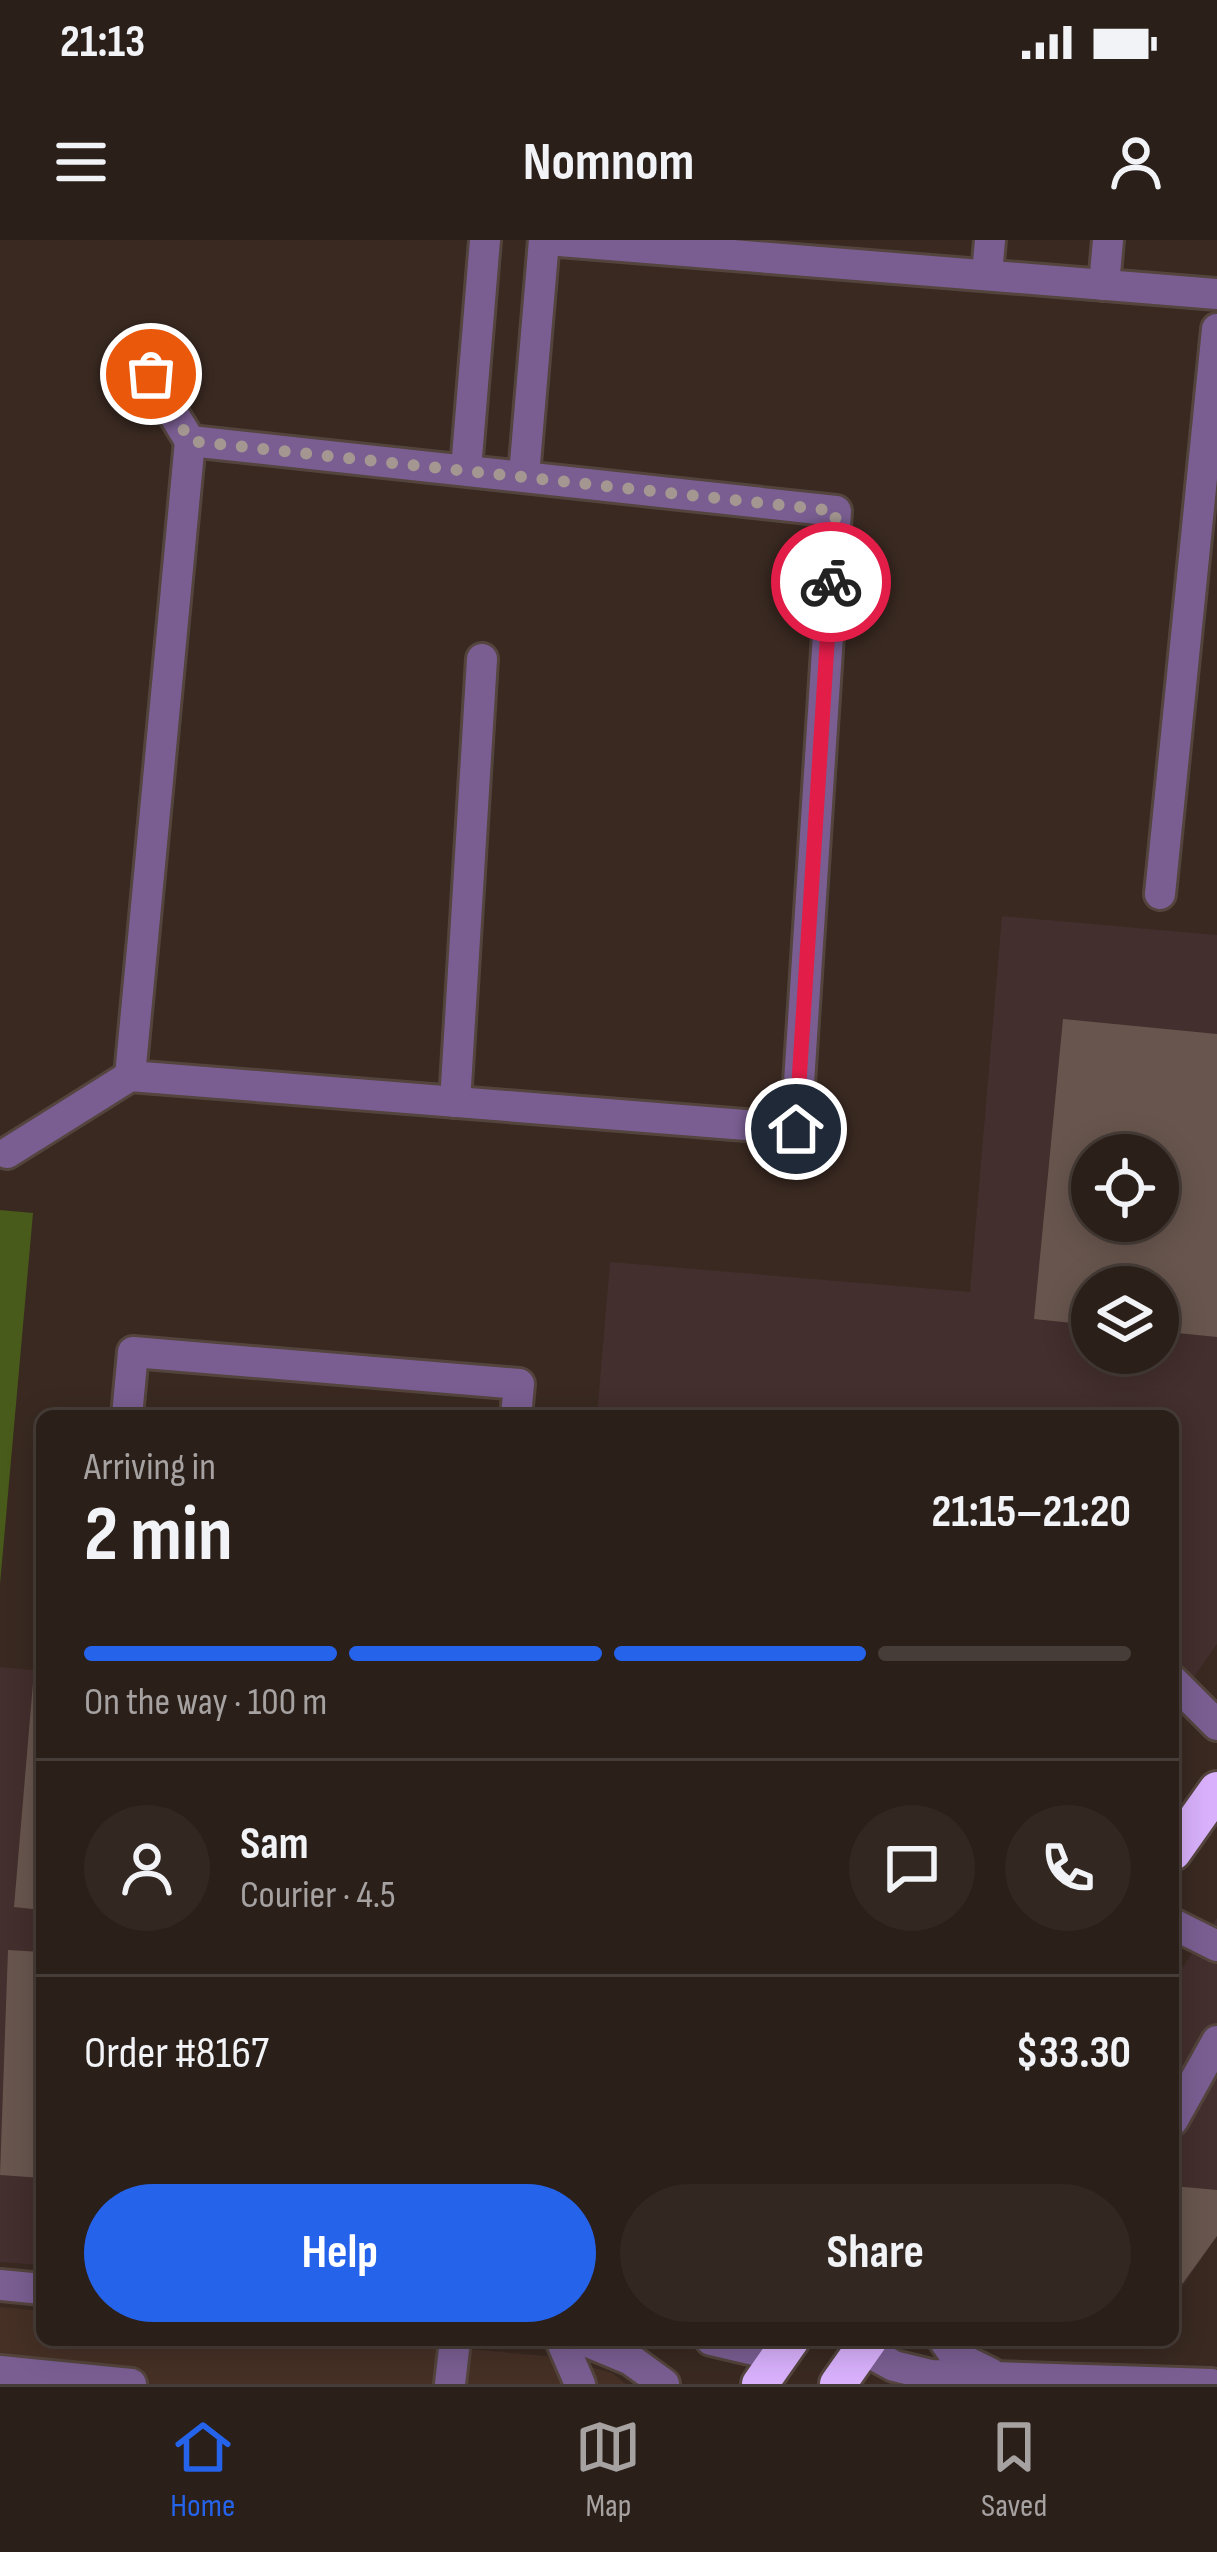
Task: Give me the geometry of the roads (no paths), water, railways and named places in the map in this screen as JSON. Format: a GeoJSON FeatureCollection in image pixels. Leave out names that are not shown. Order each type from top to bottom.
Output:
{"type":"FeatureCollection","features":[{"type":"Feature","properties":{"kind":"highway"},"geometry":{"type":"LineString","coordinates":[[1179,1844],[1217,1790]]}},
{"type":"Feature","properties":{"kind":"highway"},"geometry":{"type":"LineString","coordinates":[[838,2384],[862,2346]]}},
{"type":"Feature","properties":{"kind":"street"},"geometry":{"type":"LineString","coordinates":[[466,469],[485,240]]}},
{"type":"Feature","properties":{"kind":"street"},"geometry":{"type":"LineString","coordinates":[[524,475],[546,240],[820,250],[987,274],[1217,294]]}},
{"type":"Feature","properties":{"kind":"street"},"geometry":{"type":"LineString","coordinates":[[987,274],[991,240]]}},
{"type":"Feature","properties":{"kind":"street"},"geometry":{"type":"LineString","coordinates":[[1104,285],[1108,240]]}},
{"type":"Feature","properties":{"kind":"street"},"geometry":{"type":"LineString","coordinates":[[1160,894],[1217,328]]}},
{"type":"Feature","properties":{"kind":"street"},"geometry":{"type":"LineString","coordinates":[[130,1076],[190,441],[133,348]]}},
{"type":"Feature","properties":{"kind":"street"},"geometry":{"type":"LineString","coordinates":[[7,1153],[130,1076],[796,1129],[836,511],[190,441]]}},
{"type":"Feature","properties":{"kind":"street"},"geometry":{"type":"LineString","coordinates":[[455,1102],[482,659]]}},
{"type":"Feature","properties":{"kind":"street"},"geometry":{"type":"LineString","coordinates":[[128,1410],[133,1352],[519,1384],[517,1410]]}},
{"type":"Feature","properties":{"kind":"street"},"geometry":{"type":"LineString","coordinates":[[1179,1687],[1217,1725]]}},
{"type":"Feature","properties":{"kind":"street"},"geometry":{"type":"LineString","coordinates":[[1179,1927],[1217,1946]]}},
{"type":"Feature","properties":{"kind":"street"},"geometry":{"type":"LineString","coordinates":[[1179,2109],[1217,2041]]}},
{"type":"Feature","properties":{"kind":"street"},"geometry":{"type":"LineString","coordinates":[[0,2285],[36,2288]]}},
{"type":"Feature","properties":{"kind":"street"},"geometry":{"type":"LineString","coordinates":[[450,2384],[454,2346]]}},
{"type":"Feature","properties":{"kind":"street"},"geometry":{"type":"LineString","coordinates":[[564,2346],[580,2384]]}},
{"type":"Feature","properties":{"kind":"street"},"geometry":{"type":"LineString","coordinates":[[598,2346],[631,2360],[664,2384]]}},
{"type":"Feature","properties":{"kind":"street"},"geometry":{"type":"LineString","coordinates":[[726,2346],[778,2366]]}},
{"type":"Feature","properties":{"kind":"street"},"geometry":{"type":"LineString","coordinates":[[869,2346],[914,2372],[954,2377],[991,2373],[1211,2384]]}},
{"type":"Feature","properties":{"kind":"street"},"geometry":{"type":"LineString","coordinates":[[948,2346],[956,2356],[991,2373]]}},
{"type":"Feature","properties":{"kind":"street"},"geometry":{"type":"LineString","coordinates":[[0,2371],[40,2379],[131,2384]]}}]}
